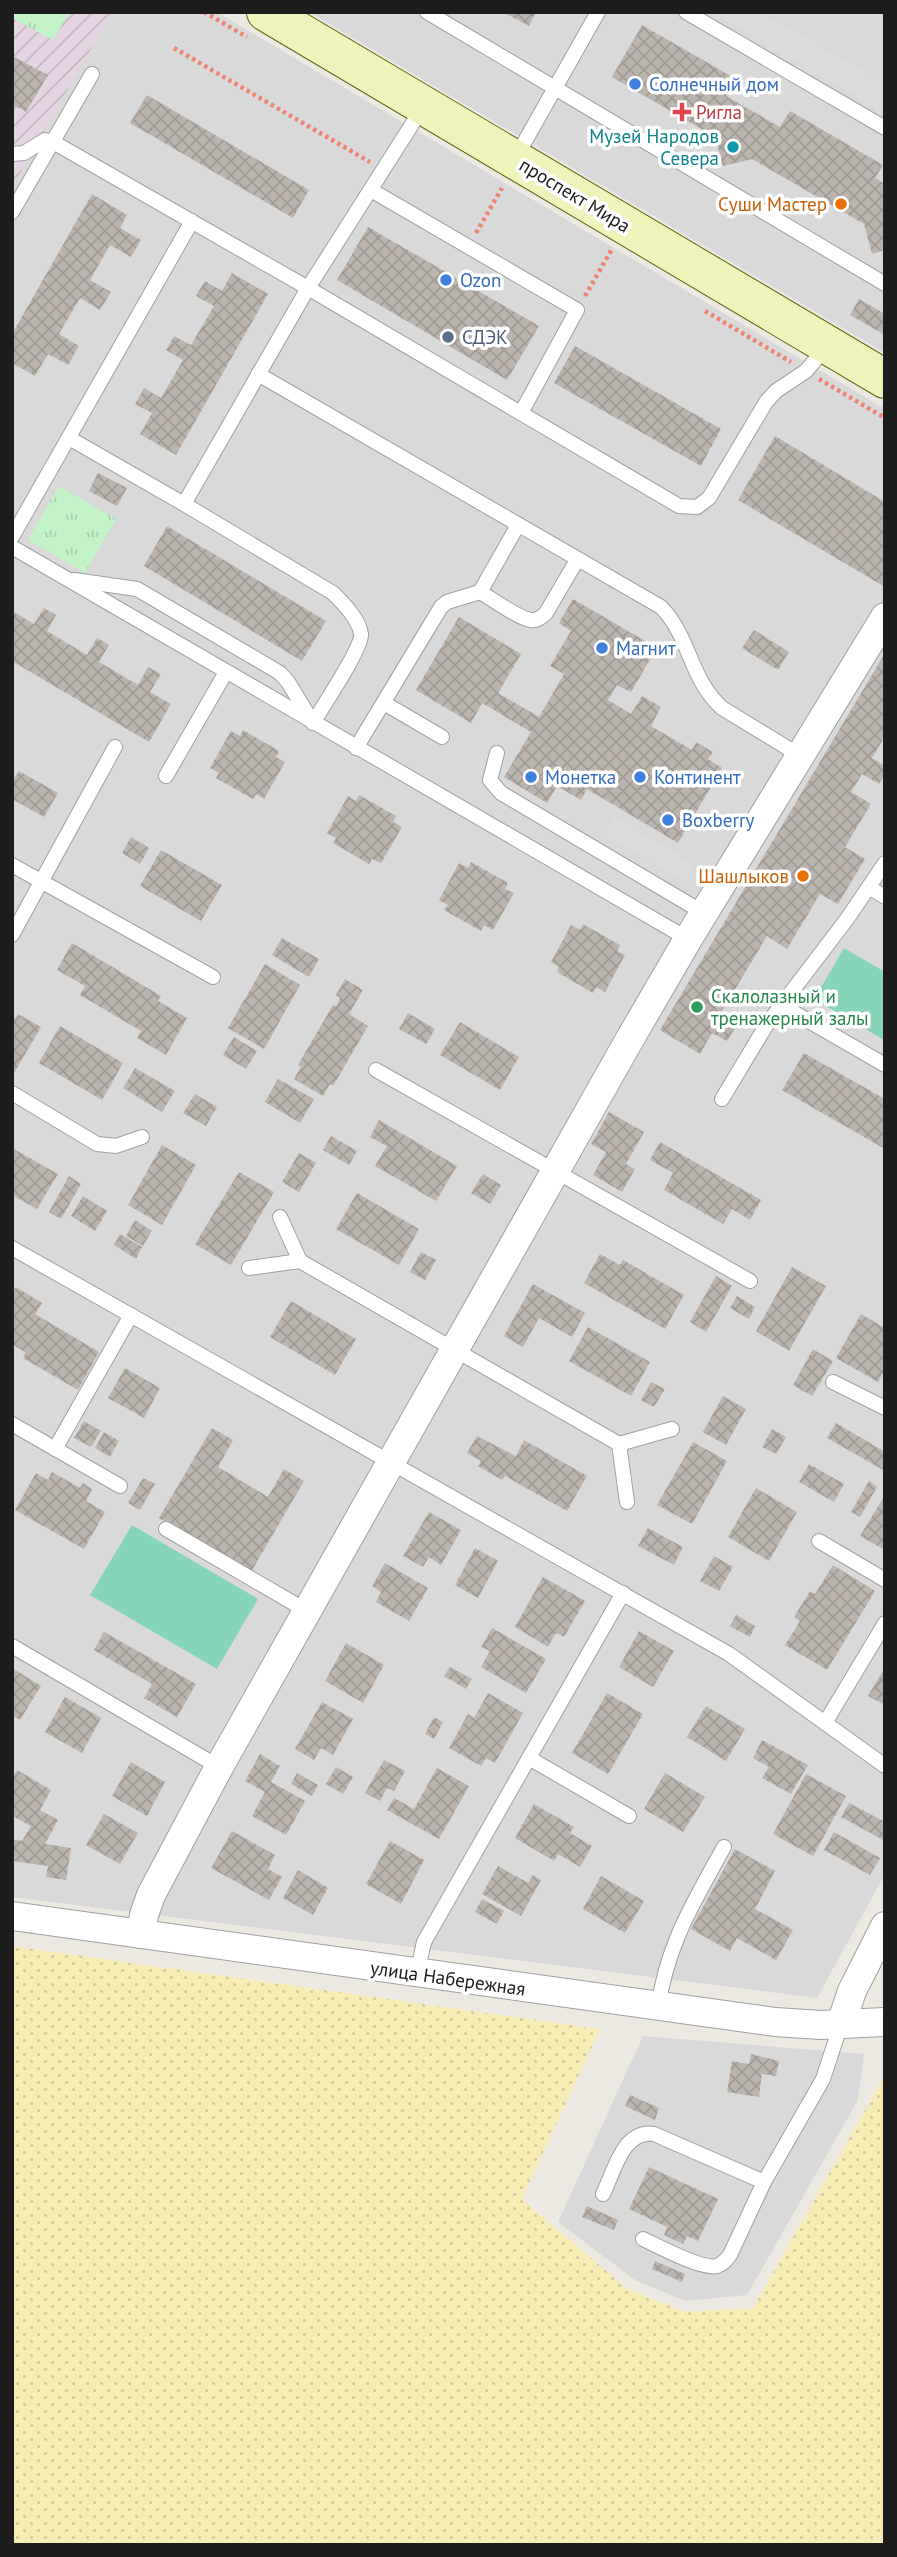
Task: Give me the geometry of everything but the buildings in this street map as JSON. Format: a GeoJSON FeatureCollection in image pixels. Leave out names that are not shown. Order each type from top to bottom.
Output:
{"type":"FeatureCollection","features":[{"type":"Feature","properties":{"kind":"main road","name":"проспект Мира"},"geometry":{"type":"LineString","coordinates":[[266,12],[424,105],[509,174],[626,225],[885,379]]}},
{"type":"Feature","properties":{"kind":"street"},"geometry":{"type":"LineString","coordinates":[[141,1934],[151,1895],[219,1767],[555,1171],[688,939],[884,621]]}},
{"type":"Feature","properties":{"kind":"street","name":"улица Набережная"},"geometry":{"type":"LineString","coordinates":[[12,1916],[658,2008],[775,2022],[885,2022]]}},
{"type":"Feature","properties":{"kind":"street"},"geometry":{"type":"LineString","coordinates":[[841,2024],[852,1991],[885,1926]]}},
{"type":"Feature","properties":{"kind":"lane"},"geometry":{"type":"LineString","coordinates":[[427,12],[885,284]]}},
{"type":"Feature","properties":{"kind":"lane"},"geometry":{"type":"LineString","coordinates":[[509,174],[598,12]]}},
{"type":"Feature","properties":{"kind":"lane"},"geometry":{"type":"LineString","coordinates":[[686,12],[885,128]]}},
{"type":"Feature","properties":{"kind":"lane"},"geometry":{"type":"LineString","coordinates":[[12,212],[92,74]]}},
{"type":"Feature","properties":{"kind":"lane"},"geometry":{"type":"LineString","coordinates":[[184,504],[308,288],[424,105]]}},
{"type":"Feature","properties":{"kind":"lane"},"geometry":{"type":"LineString","coordinates":[[12,154],[24,153],[45,141],[53,142],[680,506],[697,507],[709,498],[766,402],[776,391],[806,372],[828,345]]}},
{"type":"Feature","properties":{"kind":"lane"},"geometry":{"type":"LineString","coordinates":[[372,190],[577,310],[521,413]]}},
{"type":"Feature","properties":{"kind":"lane"},"geometry":{"type":"LineString","coordinates":[[12,537],[192,222]]}},
{"type":"Feature","properties":{"kind":"lane"},"geometry":{"type":"LineString","coordinates":[[258,374],[661,607],[678,629],[703,688],[712,699],[722,708],[799,755]]}},
{"type":"Feature","properties":{"kind":"lane"},"geometry":{"type":"LineString","coordinates":[[69,438],[333,593],[348,609],[360,630],[359,645],[313,723]]}},
{"type":"Feature","properties":{"kind":"lane"},"geometry":{"type":"LineString","coordinates":[[356,748],[440,607],[447,602],[480,592],[518,525]]}},
{"type":"Feature","properties":{"kind":"lane"},"geometry":{"type":"LineString","coordinates":[[12,547],[688,939]]}},
{"type":"Feature","properties":{"kind":"lane"},"geometry":{"type":"LineString","coordinates":[[480,592],[532,621],[540,619],[547,613],[577,559]]}},
{"type":"Feature","properties":{"kind":"lane"},"geometry":{"type":"LineString","coordinates":[[67,579],[137,589],[279,673],[288,682],[313,723]]}},
{"type":"Feature","properties":{"kind":"lane"},"geometry":{"type":"LineString","coordinates":[[166,776],[226,672]]}},
{"type":"Feature","properties":{"kind":"lane"},"geometry":{"type":"LineString","coordinates":[[384,703],[442,737]]}},
{"type":"Feature","properties":{"kind":"lane"},"geometry":{"type":"LineString","coordinates":[[12,935],[116,747]]}},
{"type":"Feature","properties":{"kind":"lane"},"geometry":{"type":"LineString","coordinates":[[497,753],[490,780],[501,793],[704,913]]}},
{"type":"Feature","properties":{"kind":"lane"},"geometry":{"type":"LineString","coordinates":[[722,1098],[780,1005],[870,888],[885,863]]}},
{"type":"Feature","properties":{"kind":"lane"},"geometry":{"type":"LineString","coordinates":[[12,865],[213,977]]}},
{"type":"Feature","properties":{"kind":"lane"},"geometry":{"type":"LineString","coordinates":[[870,888],[885,897]]}},
{"type":"Feature","properties":{"kind":"lane"},"geometry":{"type":"LineString","coordinates":[[780,1005],[885,1065]]}},
{"type":"Feature","properties":{"kind":"lane"},"geometry":{"type":"LineString","coordinates":[[376,1070],[750,1281]]}},
{"type":"Feature","properties":{"kind":"lane"},"geometry":{"type":"LineString","coordinates":[[12,1093],[97,1144],[116,1146],[142,1137]]}},
{"type":"Feature","properties":{"kind":"lane"},"geometry":{"type":"LineString","coordinates":[[280,1217],[300,1261],[620,1444],[672,1429]]}},
{"type":"Feature","properties":{"kind":"lane"},"geometry":{"type":"LineString","coordinates":[[12,1248],[392,1461],[740,1661],[885,1766]]}},
{"type":"Feature","properties":{"kind":"lane"},"geometry":{"type":"LineString","coordinates":[[249,1268],[300,1261]]}},
{"type":"Feature","properties":{"kind":"lane"},"geometry":{"type":"LineString","coordinates":[[55,1449],[131,1315]]}},
{"type":"Feature","properties":{"kind":"lane"},"geometry":{"type":"LineString","coordinates":[[833,1382],[885,1408]]}},
{"type":"Feature","properties":{"kind":"lane"},"geometry":{"type":"LineString","coordinates":[[12,1424],[120,1486]]}},
{"type":"Feature","properties":{"kind":"lane"},"geometry":{"type":"LineString","coordinates":[[620,1444],[627,1502]]}},
{"type":"Feature","properties":{"kind":"lane"},"geometry":{"type":"LineString","coordinates":[[166,1529],[307,1611]]}},
{"type":"Feature","properties":{"kind":"lane"},"geometry":{"type":"LineString","coordinates":[[819,1541],[885,1580]]}},
{"type":"Feature","properties":{"kind":"lane"},"geometry":{"type":"LineString","coordinates":[[418,1974],[424,1942],[623,1593]]}},
{"type":"Feature","properties":{"kind":"lane"},"geometry":{"type":"LineString","coordinates":[[825,1723],[885,1623]]}},
{"type":"Feature","properties":{"kind":"lane"},"geometry":{"type":"LineString","coordinates":[[12,1646],[219,1767]]}},
{"type":"Feature","properties":{"kind":"lane"},"geometry":{"type":"LineString","coordinates":[[529,1758],[629,1816]]}},
{"type":"Feature","properties":{"kind":"lane"},"geometry":{"type":"LineString","coordinates":[[658,2008],[679,1930],[724,1847]]}},
{"type":"Feature","properties":{"kind":"lane"},"geometry":{"type":"LineString","coordinates":[[643,2239],[704,2265],[719,2265],[730,2255],[764,2182],[823,2079],[841,2024]]}},
{"type":"Feature","properties":{"kind":"lane"},"geometry":{"type":"LineString","coordinates":[[603,2194],[625,2147],[632,2139],[647,2133],[764,2182]]}},
{"type":"Feature","properties":{"kind":"path"},"geometry":{"type":"LineString","coordinates":[[174,48],[384,170]]}},
{"type":"Feature","properties":{"kind":"path"},"geometry":{"type":"LineString","coordinates":[[469,247],[509,174]]}},
{"type":"Feature","properties":{"kind":"path"},"geometry":{"type":"LineString","coordinates":[[577,310],[626,225]]}},
{"type":"Feature","properties":{"kind":"shaded area"},"geometry":{"type":"Polygon","coordinates":[[[12,12],[217,12],[885,409],[885,1874],[817,1998],[12,1897],[12,12]]]}},
{"type":"Feature","properties":{"kind":"shaded area"},"geometry":{"type":"Polygon","coordinates":[[[12,12],[112,12],[12,187],[12,12]]]}},
{"type":"Feature","properties":{"kind":"shaded area"},"geometry":{"type":"Polygon","coordinates":[[[309,12],[885,12],[885,353],[309,12]]]}},
{"type":"Feature","properties":{"kind":"shaded area"},"geometry":{"type":"Polygon","coordinates":[[[711,12],[761,12],[885,84],[885,113],[711,12]]]}},
{"type":"Feature","properties":{"kind":"shaded area"},"geometry":{"type":"Polygon","coordinates":[[[614,817],[696,865],[686,882],[604,834],[614,817]]]}},
{"type":"Feature","properties":{"kind":"shaded area"},"geometry":{"type":"Polygon","coordinates":[[[643,2036],[864,2054],[858,2100],[747,2295],[685,2301],[635,2280],[558,2222],[643,2036]]]}},
{"type":"Feature","properties":{"kind":"sand"},"geometry":{"type":"Polygon","coordinates":[[[12,1946],[600,2029],[522,2199],[626,2288],[685,2312],[753,2308],[885,2075],[885,2545],[12,2545],[12,1946]]]}},
{"type":"Feature","properties":{"kind":"green space"},"geometry":{"type":"Polygon","coordinates":[[[12,12],[69,12],[53,40],[12,18],[12,12]]]}},
{"type":"Feature","properties":{"kind":"green space"},"geometry":{"type":"Polygon","coordinates":[[[59,486],[116,519],[85,573],[28,540],[59,486]]]}},
{"type":"Feature","properties":{"kind":"green space"},"geometry":{"type":"Polygon","coordinates":[[[844,948],[885,972],[884,1040],[814,999],[844,948]]]}},
{"type":"Feature","properties":{"kind":"green space"},"geometry":{"type":"Polygon","coordinates":[[[132,1525],[258,1599],[217,1669],[90,1595],[132,1525]]]}},
{"type":"Feature","properties":{"kind":"place","name":"Солнечный дом"},"geometry":{"type":"Point","coordinates":[635,84]}},
{"type":"Feature","properties":{"kind":"place","name":"Ригла"},"geometry":{"type":"Point","coordinates":[682,112]}},
{"type":"Feature","properties":{"kind":"place","name":"Музей Народов Севера"},"geometry":{"type":"Point","coordinates":[733,147]}},
{"type":"Feature","properties":{"kind":"place","name":"Суши Мастер"},"geometry":{"type":"Point","coordinates":[841,204]}},
{"type":"Feature","properties":{"kind":"place","name":"Ozon"},"geometry":{"type":"Point","coordinates":[446,280]}},
{"type":"Feature","properties":{"kind":"place","name":"СДЭК"},"geometry":{"type":"Point","coordinates":[448,337]}},
{"type":"Feature","properties":{"kind":"place","name":"Магнит"},"geometry":{"type":"Point","coordinates":[602,648]}},
{"type":"Feature","properties":{"kind":"place","name":"Монетка"},"geometry":{"type":"Point","coordinates":[531,777]}},
{"type":"Feature","properties":{"kind":"place","name":"Континент"},"geometry":{"type":"Point","coordinates":[640,777]}},
{"type":"Feature","properties":{"kind":"place","name":"Boxberry"},"geometry":{"type":"Point","coordinates":[668,820]}},
{"type":"Feature","properties":{"kind":"place","name":"Шашлыков"},"geometry":{"type":"Point","coordinates":[803,876]}},
{"type":"Feature","properties":{"kind":"place","name":"Скалолазный и тренажерный залы"},"geometry":{"type":"Point","coordinates":[697,1007]}}]}
